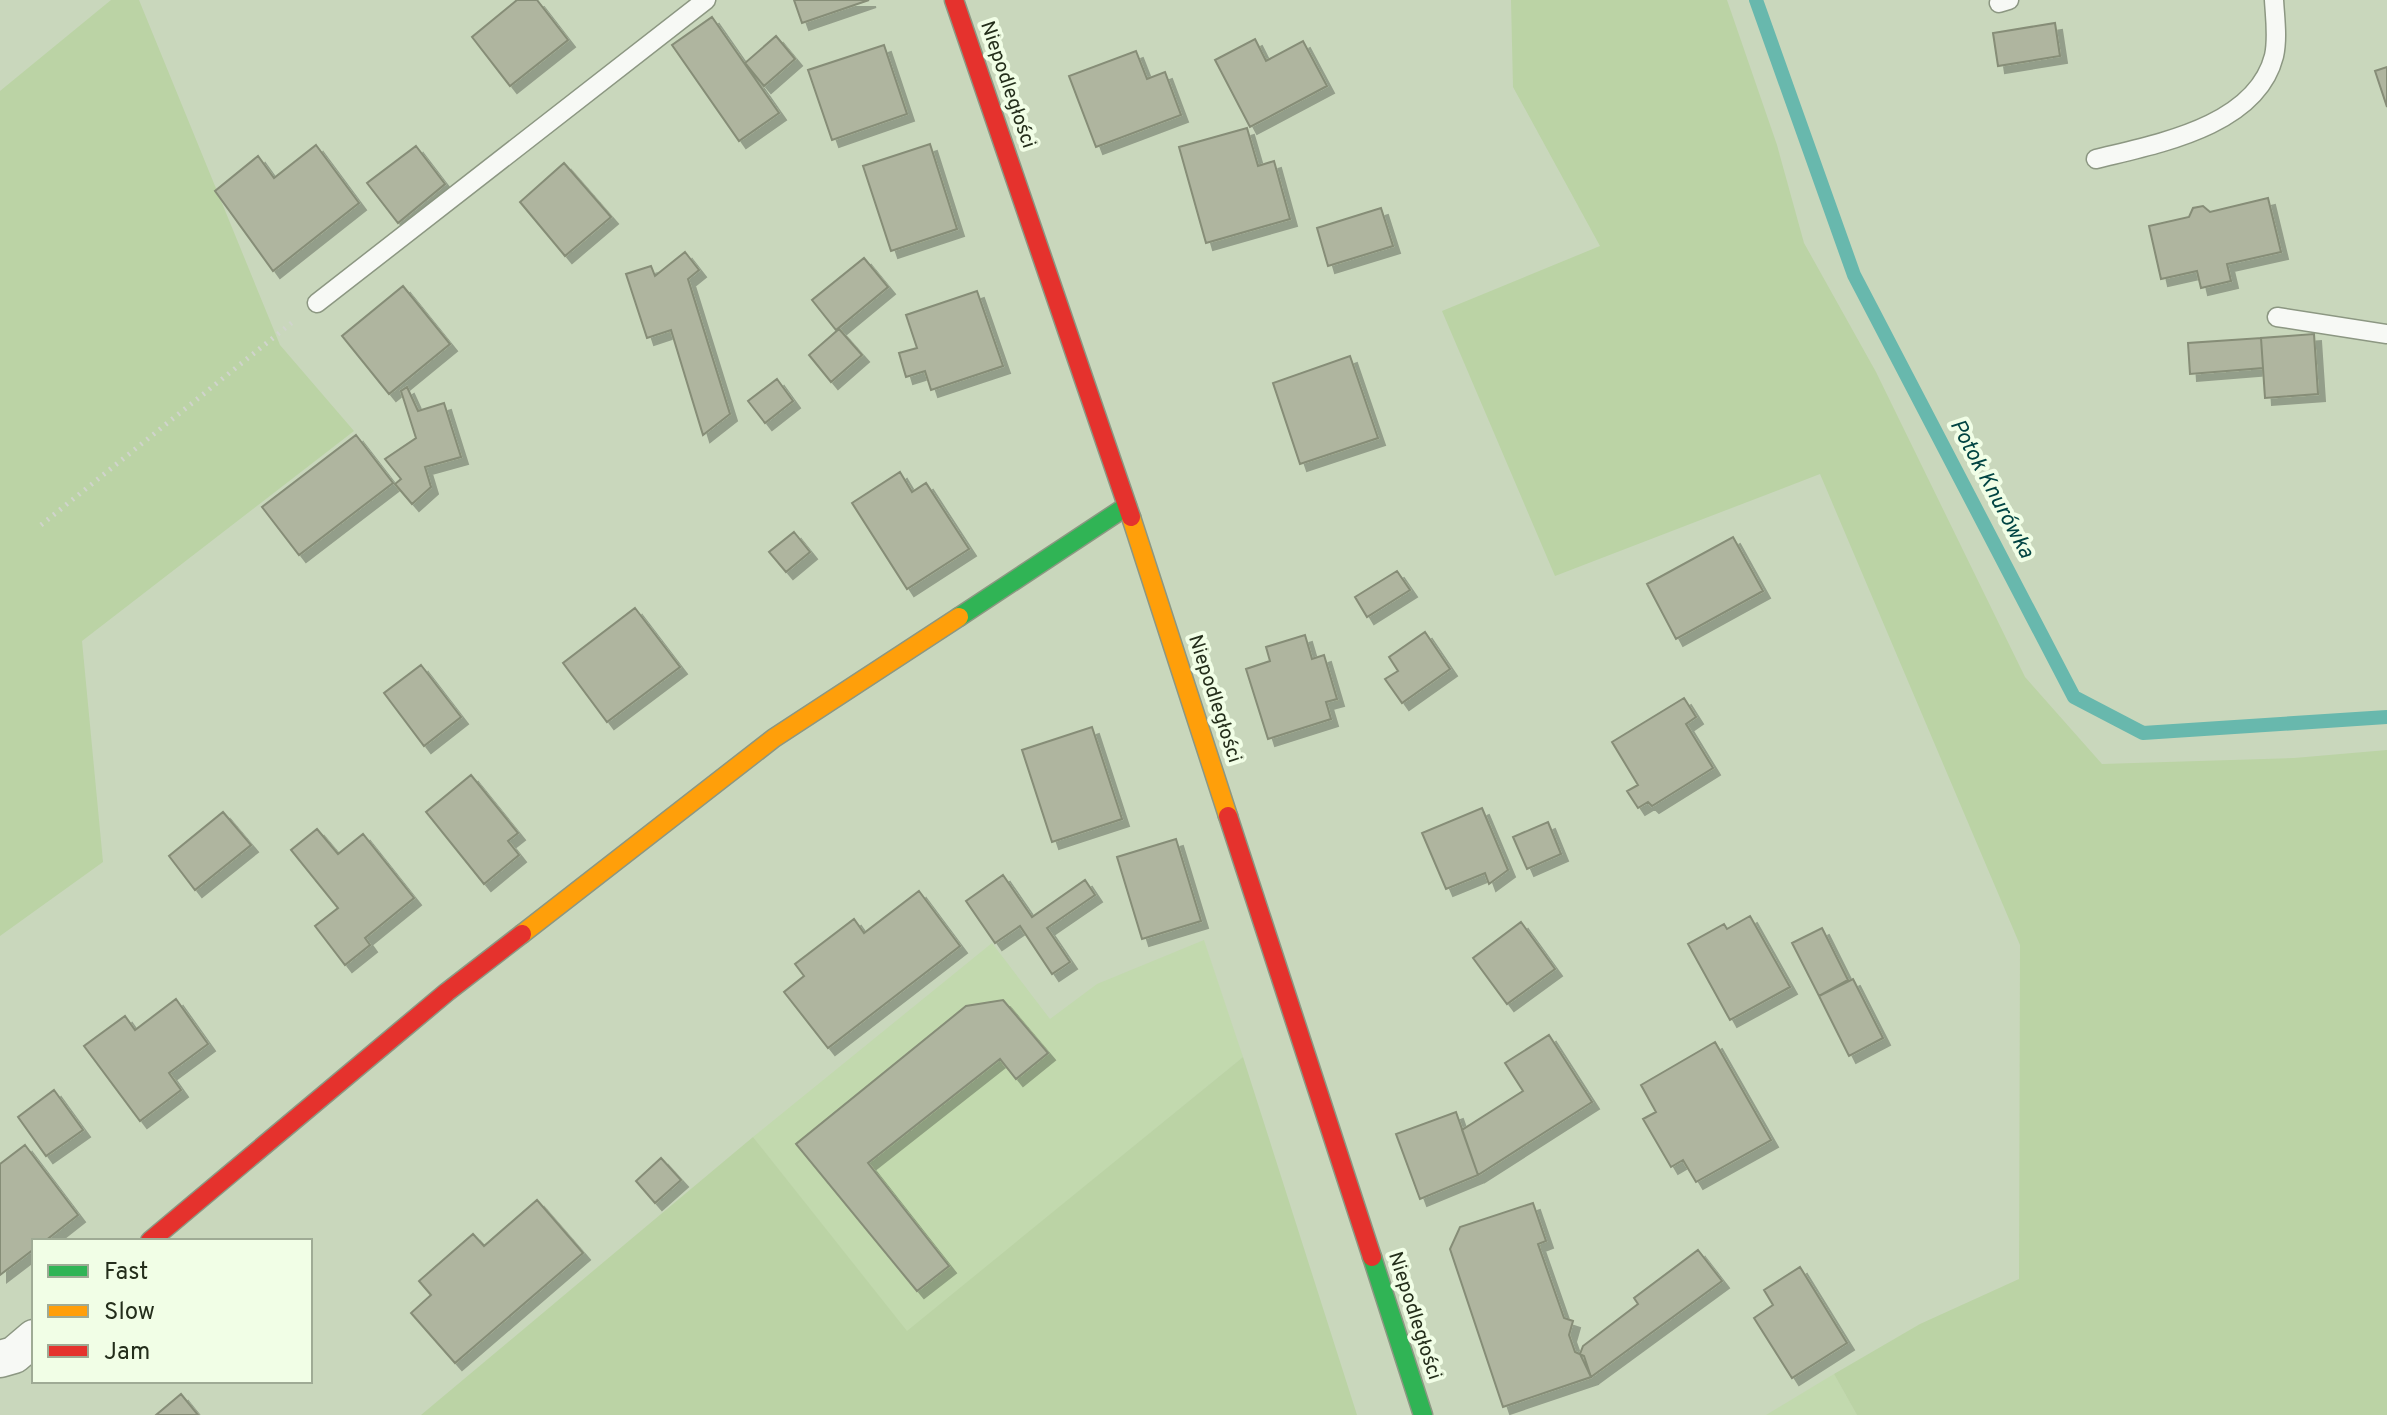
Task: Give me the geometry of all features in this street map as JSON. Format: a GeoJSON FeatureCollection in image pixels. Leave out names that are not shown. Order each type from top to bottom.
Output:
{"type":"FeatureCollection","features":[{"type":"Feature","properties":{"kind":"main road","name":"Niepodległości"},"geometry":{"type":"LineString","coordinates":[[954,0],[1127,506],[1423,1415]]}},
{"type":"Feature","properties":{"kind":"main road"},"geometry":{"type":"LineString","coordinates":[[152,1239],[447,992],[774,738],[1127,506]]}},
{"type":"Feature","properties":{"kind":"street"},"geometry":{"type":"LineString","coordinates":[[0,1359],[14,1355],[32,1340]]}},
{"type":"Feature","properties":{"kind":"lane"},"geometry":{"type":"LineString","coordinates":[[317,303],[706,0]]}},
{"type":"Feature","properties":{"kind":"lane"},"geometry":{"type":"LineString","coordinates":[[2096,159],[2183,137],[2241,106],[2264,84],[2274,55],[2274,0]]}},
{"type":"Feature","properties":{"kind":"lane"},"geometry":{"type":"LineString","coordinates":[[2277,317],[2387,334]]}},
{"type":"Feature","properties":{"kind":"path"},"geometry":{"type":"LineString","coordinates":[[41,525],[317,303]]}},
{"type":"Feature","properties":{"kind":"shaded area"},"geometry":{"type":"Polygon","coordinates":[[[111,0],[139,0],[280,345],[354,431],[82,641],[103,862],[0,936],[0,91],[111,0]]]}},
{"type":"Feature","properties":{"kind":"shaded area"},"geometry":{"type":"Polygon","coordinates":[[[1511,0],[1727,0],[1777,145],[1804,243],[1876,372],[2025,677],[2102,764],[2294,758],[2387,750],[2387,1415],[1857,1415],[1834,1374],[1920,1324],[2019,1279],[2020,945],[1820,474],[1555,576],[1442,311],[1600,246],[1513,87],[1511,0]]]}},
{"type":"Feature","properties":{"kind":"shaded area"},"geometry":{"type":"Polygon","coordinates":[[[1204,940],[1243,1057],[907,1332],[753,1137],[992,943],[1050,1019],[1097,984],[1204,940]]]}},
{"type":"Feature","properties":{"kind":"shaded area"},"geometry":{"type":"Polygon","coordinates":[[[1243,1057],[1357,1415],[421,1415],[753,1137],[907,1331],[1243,1057]]]}},
{"type":"Feature","properties":{"kind":"shaded area"},"geometry":{"type":"Polygon","coordinates":[[[1834,1374],[1857,1415],[1766,1415],[1834,1374]]]}},
{"type":"Feature","properties":{"kind":"building"},"geometry":{"type":"Polygon","coordinates":[[[517,0],[537,0],[568,40],[510,86],[472,37],[517,0]]]}},
{"type":"Feature","properties":{"kind":"building"},"geometry":{"type":"Polygon","coordinates":[[[794,0],[869,0],[802,23],[794,0]]]}},
{"type":"Feature","properties":{"kind":"building"},"geometry":{"type":"Polygon","coordinates":[[[712,17],[779,113],[739,141],[672,45],[712,17]]]}},
{"type":"Feature","properties":{"kind":"building"},"geometry":{"type":"Polygon","coordinates":[[[2055,23],[2060,56],[1998,66],[1993,33],[2055,23]]]}},
{"type":"Feature","properties":{"kind":"building"},"geometry":{"type":"Polygon","coordinates":[[[776,36],[795,59],[764,86],[745,63],[776,36]]]}},
{"type":"Feature","properties":{"kind":"building"},"geometry":{"type":"Polygon","coordinates":[[[1255,39],[1266,61],[1303,41],[1327,86],[1250,127],[1215,60],[1255,39]]]}},
{"type":"Feature","properties":{"kind":"building"},"geometry":{"type":"Polygon","coordinates":[[[884,45],[907,114],[832,140],[808,70],[884,45]]]}},
{"type":"Feature","properties":{"kind":"building"},"geometry":{"type":"Polygon","coordinates":[[[1136,51],[1147,79],[1165,72],[1181,115],[1096,147],[1069,76],[1136,51]]]}},
{"type":"Feature","properties":{"kind":"building"},"geometry":{"type":"Polygon","coordinates":[[[2387,67],[2387,107],[2375,71],[2387,67]]]}},
{"type":"Feature","properties":{"kind":"building"},"geometry":{"type":"Polygon","coordinates":[[[1247,128],[1258,166],[1274,161],[1290,219],[1206,243],[1179,147],[1247,128]]]}},
{"type":"Feature","properties":{"kind":"building"},"geometry":{"type":"Polygon","coordinates":[[[930,144],[957,229],[891,251],[863,166],[930,144]]]}},
{"type":"Feature","properties":{"kind":"building"},"geometry":{"type":"Polygon","coordinates":[[[316,145],[359,203],[273,271],[215,191],[258,156],[274,178],[316,145]]]}},
{"type":"Feature","properties":{"kind":"building"},"geometry":{"type":"Polygon","coordinates":[[[416,146],[445,184],[398,223],[367,183],[416,146]]]}},
{"type":"Feature","properties":{"kind":"building"},"geometry":{"type":"Polygon","coordinates":[[[564,163],[611,217],[565,256],[520,202],[564,163]]]}},
{"type":"Feature","properties":{"kind":"building"},"geometry":{"type":"Polygon","coordinates":[[[2268,198],[2281,252],[2227,264],[2231,281],[2201,288],[2197,271],[2161,279],[2149,226],[2189,217],[2193,208],[2203,206],[2210,212],[2268,198]]]}},
{"type":"Feature","properties":{"kind":"building"},"geometry":{"type":"Polygon","coordinates":[[[1381,208],[1393,246],[1328,266],[1317,228],[1381,208]]]}},
{"type":"Feature","properties":{"kind":"building"},"geometry":{"type":"Polygon","coordinates":[[[685,252],[699,270],[688,279],[730,414],[703,435],[671,330],[647,338],[626,274],[651,266],[655,276],[685,252]]]}},
{"type":"Feature","properties":{"kind":"building"},"geometry":{"type":"Polygon","coordinates":[[[864,258],[888,287],[836,330],[812,300],[864,258]]]}},
{"type":"Feature","properties":{"kind":"building"},"geometry":{"type":"Polygon","coordinates":[[[403,286],[450,344],[389,394],[342,336],[403,286]]]}},
{"type":"Feature","properties":{"kind":"building"},"geometry":{"type":"Polygon","coordinates":[[[977,291],[1003,366],[931,390],[925,371],[906,377],[899,353],[917,348],[906,315],[977,291]]]}},
{"type":"Feature","properties":{"kind":"building"},"geometry":{"type":"Polygon","coordinates":[[[839,329],[862,355],[831,382],[809,355],[839,329]]]}},
{"type":"Feature","properties":{"kind":"building"},"geometry":{"type":"Polygon","coordinates":[[[2314,334],[2318,394],[2265,398],[2261,338],[2314,334]]]}},
{"type":"Feature","properties":{"kind":"building"},"geometry":{"type":"Polygon","coordinates":[[[2261,338],[2263,368],[2190,374],[2188,343],[2261,338]]]}},
{"type":"Feature","properties":{"kind":"building"},"geometry":{"type":"Polygon","coordinates":[[[1350,356],[1378,438],[1300,464],[1273,383],[1350,356]]]}},
{"type":"Feature","properties":{"kind":"building"},"geometry":{"type":"Polygon","coordinates":[[[777,379],[793,401],[765,423],[748,401],[777,379]]]}},
{"type":"Feature","properties":{"kind":"building"},"geometry":{"type":"Polygon","coordinates":[[[407,387],[418,411],[444,403],[461,457],[425,467],[431,487],[412,504],[395,484],[401,479],[385,459],[416,438],[401,391],[407,387]]]}},
{"type":"Feature","properties":{"kind":"building"},"geometry":{"type":"Polygon","coordinates":[[[356,435],[393,483],[299,555],[262,507],[356,435]]]}},
{"type":"Feature","properties":{"kind":"building"},"geometry":{"type":"Polygon","coordinates":[[[900,472],[912,492],[926,483],[969,549],[907,589],[852,503],[900,472]]]}},
{"type":"Feature","properties":{"kind":"building"},"geometry":{"type":"Polygon","coordinates":[[[794,532],[810,552],[786,572],[769,552],[794,532]]]}},
{"type":"Feature","properties":{"kind":"building"},"geometry":{"type":"Polygon","coordinates":[[[1733,537],[1763,591],[1676,639],[1647,584],[1733,537]]]}},
{"type":"Feature","properties":{"kind":"building"},"geometry":{"type":"Polygon","coordinates":[[[1397,571],[1410,590],[1367,617],[1355,597],[1397,571]]]}},
{"type":"Feature","properties":{"kind":"building"},"geometry":{"type":"Polygon","coordinates":[[[635,608],[680,667],[607,722],[563,663],[635,608]]]}},
{"type":"Feature","properties":{"kind":"building"},"geometry":{"type":"Polygon","coordinates":[[[1425,632],[1450,669],[1402,703],[1385,679],[1398,671],[1389,657],[1425,632]]]}},
{"type":"Feature","properties":{"kind":"building"},"geometry":{"type":"Polygon","coordinates":[[[1305,635],[1312,659],[1324,655],[1337,699],[1326,702],[1331,719],[1268,739],[1246,669],[1270,661],[1266,647],[1305,635]]]}},
{"type":"Feature","properties":{"kind":"building"},"geometry":{"type":"Polygon","coordinates":[[[421,665],[461,717],[424,746],[384,693],[421,665]]]}},
{"type":"Feature","properties":{"kind":"building"},"geometry":{"type":"Polygon","coordinates":[[[1684,698],[1696,717],[1686,724],[1713,768],[1652,806],[1648,802],[1638,808],[1627,791],[1638,785],[1612,742],[1684,698]]]}},
{"type":"Feature","properties":{"kind":"building"},"geometry":{"type":"Polygon","coordinates":[[[1092,727],[1122,819],[1052,842],[1022,750],[1092,727]]]}},
{"type":"Feature","properties":{"kind":"building"},"geometry":{"type":"Polygon","coordinates":[[[471,775],[518,833],[508,841],[519,855],[484,884],[426,812],[471,775]]]}},
{"type":"Feature","properties":{"kind":"building"},"geometry":{"type":"Polygon","coordinates":[[[1482,808],[1508,870],[1489,884],[1485,873],[1446,889],[1422,833],[1482,808]]]}},
{"type":"Feature","properties":{"kind":"building"},"geometry":{"type":"Polygon","coordinates":[[[223,812],[251,845],[195,890],[169,856],[223,812]]]}},
{"type":"Feature","properties":{"kind":"building"},"geometry":{"type":"Polygon","coordinates":[[[1548,822],[1561,854],[1527,869],[1513,837],[1548,822]]]}},
{"type":"Feature","properties":{"kind":"building"},"geometry":{"type":"Polygon","coordinates":[[[317,829],[338,854],[363,834],[414,898],[365,938],[370,945],[345,965],[315,926],[338,908],[291,850],[317,829]]]}},
{"type":"Feature","properties":{"kind":"building"},"geometry":{"type":"Polygon","coordinates":[[[1176,839],[1201,921],[1142,939],[1117,857],[1176,839]]]}},
{"type":"Feature","properties":{"kind":"building"},"geometry":{"type":"Polygon","coordinates":[[[1003,875],[1032,917],[1085,880],[1095,895],[1047,928],[1070,962],[1052,974],[1020,926],[995,943],[966,901],[1003,875]]]}},
{"type":"Feature","properties":{"kind":"building"},"geometry":{"type":"Polygon","coordinates":[[[919,891],[960,946],[828,1048],[784,992],[804,976],[795,964],[854,919],[864,933],[919,891]]]}},
{"type":"Feature","properties":{"kind":"building"},"geometry":{"type":"Polygon","coordinates":[[[1750,916],[1790,987],[1730,1020],[1688,944],[1724,924],[1727,929],[1750,916]]]}},
{"type":"Feature","properties":{"kind":"building"},"geometry":{"type":"Polygon","coordinates":[[[1521,922],[1555,969],[1507,1004],[1473,958],[1521,922]]]}},
{"type":"Feature","properties":{"kind":"building"},"geometry":{"type":"Polygon","coordinates":[[[1822,928],[1848,980],[1819,996],[1792,943],[1822,928]]]}},
{"type":"Feature","properties":{"kind":"building"},"geometry":{"type":"Polygon","coordinates":[[[1853,979],[1883,1038],[1849,1056],[1819,996],[1853,979]]]}},
{"type":"Feature","properties":{"kind":"building"},"geometry":{"type":"Polygon","coordinates":[[[176,999],[208,1044],[169,1073],[181,1090],[140,1121],[84,1046],[125,1016],[135,1030],[176,999]]]}},
{"type":"Feature","properties":{"kind":"building"},"geometry":{"type":"Polygon","coordinates":[[[1003,1000],[1048,1053],[1016,1079],[1000,1059],[868,1163],[949,1266],[917,1291],[796,1144],[966,1006],[1003,1000]]]}},
{"type":"Feature","properties":{"kind":"building"},"geometry":{"type":"Polygon","coordinates":[[[1549,1035],[1592,1102],[1478,1175],[1462,1130],[1523,1091],[1505,1063],[1549,1035]]]}},
{"type":"Feature","properties":{"kind":"building"},"geometry":{"type":"Polygon","coordinates":[[[1715,1042],[1771,1140],[1696,1182],[1683,1160],[1671,1167],[1643,1119],[1656,1112],[1641,1085],[1715,1042]]]}},
{"type":"Feature","properties":{"kind":"building"},"geometry":{"type":"Polygon","coordinates":[[[54,1090],[83,1130],[46,1156],[18,1117],[54,1090]]]}},
{"type":"Feature","properties":{"kind":"building"},"geometry":{"type":"Polygon","coordinates":[[[1456,1112],[1478,1175],[1420,1199],[1396,1134],[1456,1112]]]}},
{"type":"Feature","properties":{"kind":"building"},"geometry":{"type":"Polygon","coordinates":[[[25,1145],[78,1215],[48,1239],[32,1239],[32,1251],[0,1275],[0,1164],[25,1145]]]}},
{"type":"Feature","properties":{"kind":"building"},"geometry":{"type":"Polygon","coordinates":[[[661,1158],[681,1180],[655,1203],[636,1181],[661,1158]]]}},
{"type":"Feature","properties":{"kind":"building"},"geometry":{"type":"Polygon","coordinates":[[[537,1200],[583,1253],[455,1363],[411,1313],[431,1295],[419,1281],[473,1234],[484,1246],[537,1200]]]}},
{"type":"Feature","properties":{"kind":"building"},"geometry":{"type":"Polygon","coordinates":[[[1533,1203],[1546,1241],[1538,1244],[1564,1318],[1573,1321],[1569,1335],[1575,1352],[1584,1356],[1591,1377],[1503,1407],[1450,1249],[1460,1227],[1533,1203]]]}},
{"type":"Feature","properties":{"kind":"building"},"geometry":{"type":"Polygon","coordinates":[[[1698,1250],[1722,1281],[1591,1377],[1580,1354],[1583,1346],[1638,1304],[1634,1298],[1698,1250]]]}},
{"type":"Feature","properties":{"kind":"building"},"geometry":{"type":"Polygon","coordinates":[[[1800,1267],[1847,1343],[1792,1378],[1754,1318],[1773,1305],[1764,1290],[1800,1267]]]}},
{"type":"Feature","properties":{"kind":"building"},"geometry":{"type":"Polygon","coordinates":[[[181,1394],[198,1415],[156,1415],[181,1394]]]}},
{"type":"Feature","properties":{"kind":"waterway","name":"Potok Knurówka"},"geometry":{"type":"LineString","coordinates":[[1756,0],[1854,275],[2074,697],[2143,733],[2387,717]]}},
{"type":"Feature","properties":{"kind":"traffic: fast"},"geometry":{"type":"LineString","coordinates":[[959,617],[1127,506]]}},
{"type":"Feature","properties":{"kind":"traffic: fast"},"geometry":{"type":"LineString","coordinates":[[1372,1257],[1423,1415]]}},
{"type":"Feature","properties":{"kind":"traffic: slow"},"geometry":{"type":"LineString","coordinates":[[1131,517],[1228,816]]}},
{"type":"Feature","properties":{"kind":"traffic: slow"},"geometry":{"type":"LineString","coordinates":[[522,934],[774,738],[959,617]]}},
{"type":"Feature","properties":{"kind":"traffic: jam"},"geometry":{"type":"LineString","coordinates":[[954,0],[1131,517]]}},
{"type":"Feature","properties":{"kind":"traffic: jam"},"geometry":{"type":"LineString","coordinates":[[1228,816],[1372,1257]]}},
{"type":"Feature","properties":{"kind":"traffic: jam"},"geometry":{"type":"LineString","coordinates":[[152,1239],[447,992],[522,934]]}}]}
